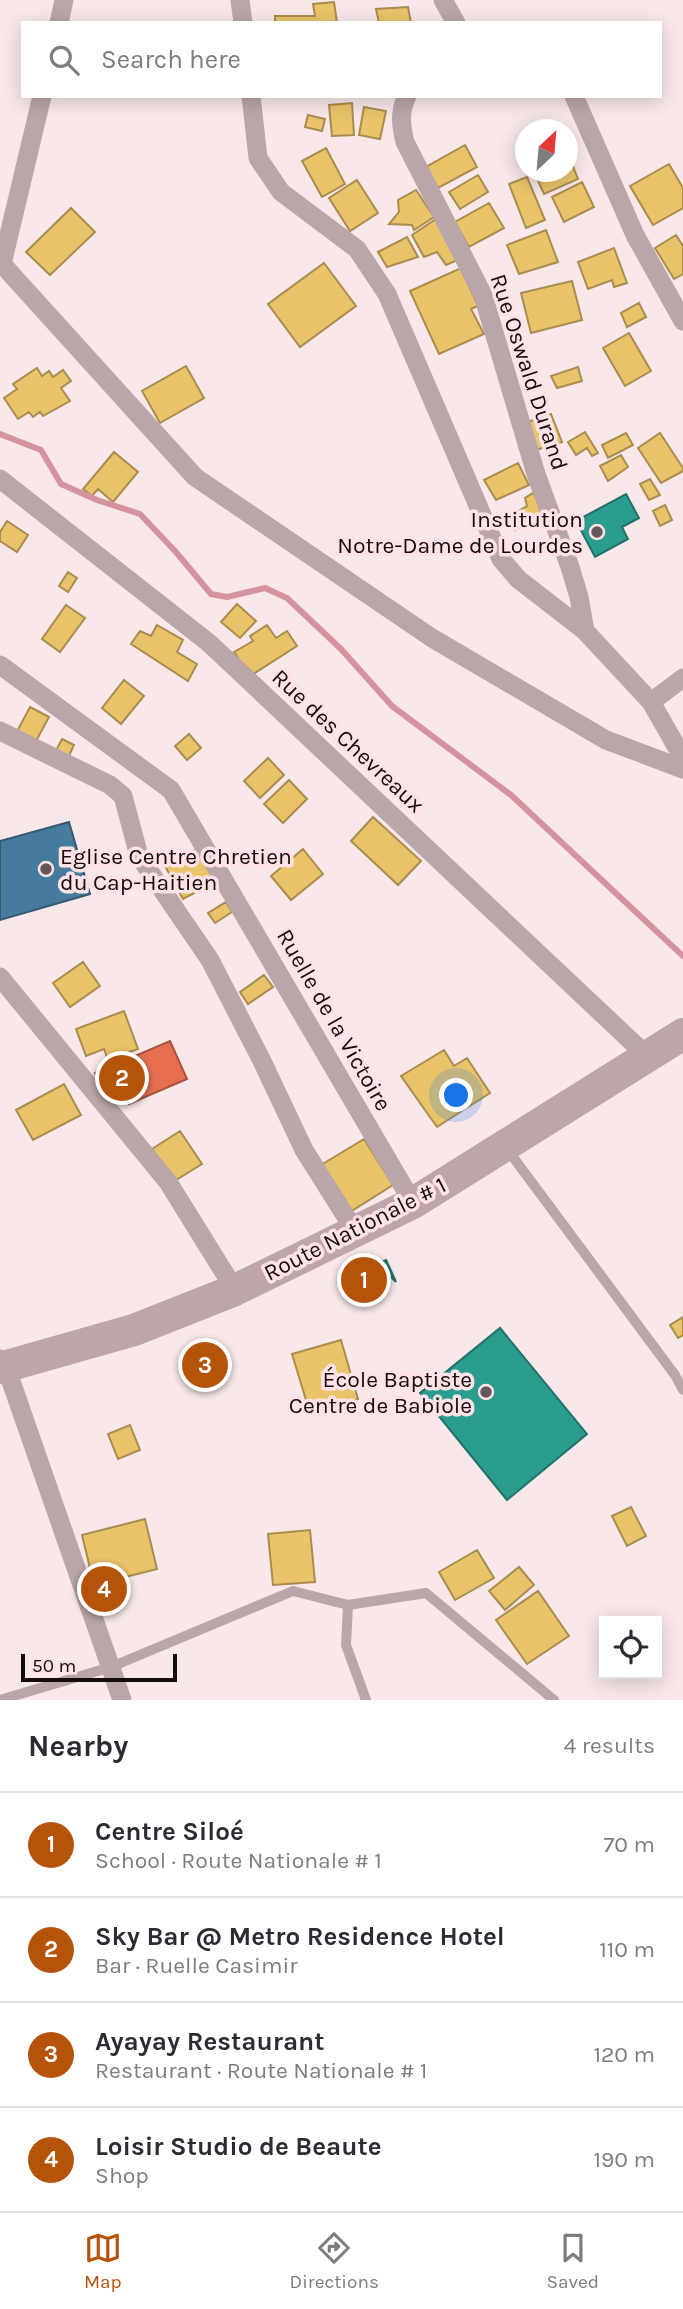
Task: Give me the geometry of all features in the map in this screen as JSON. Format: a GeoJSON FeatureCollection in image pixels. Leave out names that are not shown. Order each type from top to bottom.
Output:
{"type":"FeatureCollection","features":[{"type":"Feature","properties":{"kind":"main road","name":"Route Nationale # 1"},"geometry":{"type":"LineString","coordinates":[[2,1365],[134,1330],[235,1290],[413,1203],[683,1034]]}},
{"type":"Feature","properties":{"kind":"street"},"geometry":{"type":"LineString","coordinates":[[59,21],[64,0]]}},
{"type":"Feature","properties":{"kind":"street"},"geometry":{"type":"LineString","coordinates":[[240,0],[243,21]]}},
{"type":"Feature","properties":{"kind":"street"},"geometry":{"type":"LineString","coordinates":[[443,0],[455,21]]}},
{"type":"Feature","properties":{"kind":"street"},"geometry":{"type":"LineString","coordinates":[[42,98],[1,264],[195,477],[432,638],[606,740],[683,769]]}},
{"type":"Feature","properties":{"kind":"street"},"geometry":{"type":"LineString","coordinates":[[251,98],[258,158],[281,192],[357,249],[387,294],[501,559],[518,579],[585,631],[651,702],[683,758]]}},
{"type":"Feature","properties":{"kind":"street","name":"Rue Oswald Durand"},"geometry":{"type":"LineString","coordinates":[[406,98],[402,106],[400,125],[405,142],[483,295],[537,474],[570,567],[585,631]]}},
{"type":"Feature","properties":{"kind":"street"},"geometry":{"type":"LineString","coordinates":[[575,98],[635,235],[683,321]]}},
{"type":"Feature","properties":{"kind":"street","name":"Rue des Chevreaux"},"geometry":{"type":"LineString","coordinates":[[0,479],[209,643],[647,1056]]}},
{"type":"Feature","properties":{"kind":"street","name":"Ruelle de la Victoire"},"geometry":{"type":"LineString","coordinates":[[0,665],[172,790],[413,1203]]}},
{"type":"Feature","properties":{"kind":"street"},"geometry":{"type":"LineString","coordinates":[[651,702],[683,678]]}},
{"type":"Feature","properties":{"kind":"street"},"geometry":{"type":"LineString","coordinates":[[0,731],[110,785],[123,796],[139,856],[210,960],[262,1060],[304,1150],[355,1231]]}},
{"type":"Feature","properties":{"kind":"street"},"geometry":{"type":"LineString","coordinates":[[0,977],[167,1182],[235,1290]]}},
{"type":"Feature","properties":{"kind":"street"},"geometry":{"type":"LineString","coordinates":[[2,1365],[122,1700]]}},
{"type":"Feature","properties":{"kind":"lane"},"geometry":{"type":"LineString","coordinates":[[505,1146],[667,1364],[683,1390]]}},
{"type":"Feature","properties":{"kind":"lane"},"geometry":{"type":"LineString","coordinates":[[0,1700],[111,1667],[293,1591],[348,1605],[426,1593],[554,1700]]}},
{"type":"Feature","properties":{"kind":"lane"},"geometry":{"type":"LineString","coordinates":[[348,1605],[346,1645],[366,1700]]}},
{"type":"Feature","properties":{"kind":"building: Homes"},"geometry":{"type":"Polygon","coordinates":[[[334,2],[337,21],[275,21],[275,16],[315,16],[313,4],[334,2]]]}},
{"type":"Feature","properties":{"kind":"building: Homes"},"geometry":{"type":"Polygon","coordinates":[[[408,7],[411,21],[379,21],[376,9],[408,7]]]}},
{"type":"Feature","properties":{"kind":"building: Homes"},"geometry":{"type":"Polygon","coordinates":[[[352,103],[354,135],[332,136],[329,105],[352,103]]]}},
{"type":"Feature","properties":{"kind":"building: Homes"},"geometry":{"type":"Polygon","coordinates":[[[364,107],[386,111],[380,139],[359,135],[364,107]]]}},
{"type":"Feature","properties":{"kind":"building: Homes"},"geometry":{"type":"Polygon","coordinates":[[[308,115],[325,119],[322,131],[305,127],[308,115]]]}},
{"type":"Feature","properties":{"kind":"building: Homes"},"geometry":{"type":"Polygon","coordinates":[[[465,145],[477,167],[438,188],[426,167],[465,145]]]}},
{"type":"Feature","properties":{"kind":"building: Homes"},"geometry":{"type":"Polygon","coordinates":[[[326,148],[345,184],[322,197],[302,161],[326,148]]]}},
{"type":"Feature","properties":{"kind":"building: Homes"},"geometry":{"type":"Polygon","coordinates":[[[669,164],[683,188],[683,208],[653,225],[630,186],[669,164]]]}},
{"type":"Feature","properties":{"kind":"building: Homes"},"geometry":{"type":"Polygon","coordinates":[[[478,175],[488,192],[460,209],[449,192],[478,175]]]}},
{"type":"Feature","properties":{"kind":"building: Homes"},"geometry":{"type":"Polygon","coordinates":[[[357,180],[378,213],[350,231],[329,198],[357,180]]]}},
{"type":"Feature","properties":{"kind":"building: Homes"},"geometry":{"type":"Polygon","coordinates":[[[529,182],[545,220],[526,228],[509,184],[529,182]]]}},
{"type":"Feature","properties":{"kind":"building: Homes"},"geometry":{"type":"Polygon","coordinates":[[[539,182],[571,182],[544,194],[539,182]]]}},
{"type":"Feature","properties":{"kind":"building: Homes"},"geometry":{"type":"Polygon","coordinates":[[[582,182],[594,207],[564,222],[552,197],[582,182]]]}},
{"type":"Feature","properties":{"kind":"building: Homes"},"geometry":{"type":"Polygon","coordinates":[[[416,190],[434,217],[414,230],[412,225],[389,224],[399,212],[398,200],[416,190]]]}},
{"type":"Feature","properties":{"kind":"building: Homes"},"geometry":{"type":"Polygon","coordinates":[[[489,203],[504,228],[469,247],[455,222],[489,203]]]}},
{"type":"Feature","properties":{"kind":"building: Homes"},"geometry":{"type":"Polygon","coordinates":[[[71,208],[95,232],[50,275],[26,252],[71,208]]]}},
{"type":"Feature","properties":{"kind":"building: Homes"},"geometry":{"type":"Polygon","coordinates":[[[436,219],[460,259],[446,265],[437,252],[424,257],[412,235],[436,219]]]}},
{"type":"Feature","properties":{"kind":"building: Homes"},"geometry":{"type":"Polygon","coordinates":[[[546,230],[558,262],[519,274],[507,245],[546,230]]]}},
{"type":"Feature","properties":{"kind":"building: Homes"},"geometry":{"type":"Polygon","coordinates":[[[676,235],[683,246],[683,274],[674,279],[655,248],[676,235]]]}},
{"type":"Feature","properties":{"kind":"building: Homes"},"geometry":{"type":"Polygon","coordinates":[[[407,237],[418,257],[387,267],[378,252],[407,237]]]}},
{"type":"Feature","properties":{"kind":"building: Homes"},"geometry":{"type":"Polygon","coordinates":[[[614,248],[627,283],[614,287],[612,280],[588,289],[578,262],[614,248]]]}},
{"type":"Feature","properties":{"kind":"building: Homes"},"geometry":{"type":"Polygon","coordinates":[[[324,263],[356,306],[300,347],[268,304],[324,263]]]}},
{"type":"Feature","properties":{"kind":"building: Homes"},"geometry":{"type":"Polygon","coordinates":[[[461,268],[478,306],[471,309],[484,334],[439,354],[410,291],[461,268]]]}},
{"type":"Feature","properties":{"kind":"building: Homes"},"geometry":{"type":"Polygon","coordinates":[[[572,281],[582,320],[531,333],[521,293],[572,281]]]}},
{"type":"Feature","properties":{"kind":"building: Homes"},"geometry":{"type":"Polygon","coordinates":[[[639,303],[646,317],[627,327],[621,313],[639,303]]]}},
{"type":"Feature","properties":{"kind":"building: Homes"},"geometry":{"type":"Polygon","coordinates":[[[629,333],[651,371],[625,386],[603,348],[629,333]]]}},
{"type":"Feature","properties":{"kind":"building: Homes"},"geometry":{"type":"Polygon","coordinates":[[[186,366],[204,398],[160,423],[142,391],[186,366]]]}},
{"type":"Feature","properties":{"kind":"building: Homes"},"geometry":{"type":"Polygon","coordinates":[[[578,367],[582,381],[557,388],[551,376],[578,367]]]}},
{"type":"Feature","properties":{"kind":"building: Homes"},"geometry":{"type":"Polygon","coordinates":[[[37,368],[42,376],[49,371],[53,377],[63,370],[71,381],[61,388],[70,401],[43,416],[40,412],[33,417],[29,412],[18,419],[4,398],[17,389],[13,384],[37,368]]]}},
{"type":"Feature","properties":{"kind":"building: Homes"},"geometry":{"type":"Polygon","coordinates":[[[551,414],[562,442],[533,451],[525,423],[551,414]]]}},
{"type":"Feature","properties":{"kind":"building: Homes"},"geometry":{"type":"Polygon","coordinates":[[[585,432],[598,453],[592,456],[587,448],[576,455],[568,442],[585,432]]]}},
{"type":"Feature","properties":{"kind":"building: Homes"},"geometry":{"type":"Polygon","coordinates":[[[626,433],[633,445],[608,458],[602,445],[626,433]]]}},
{"type":"Feature","properties":{"kind":"building: Homes"},"geometry":{"type":"Polygon","coordinates":[[[660,433],[683,468],[683,471],[661,483],[638,448],[660,433]]]}},
{"type":"Feature","properties":{"kind":"building: Homes"},"geometry":{"type":"Polygon","coordinates":[[[114,452],[138,472],[113,502],[98,489],[92,496],[83,489],[114,452]]]}},
{"type":"Feature","properties":{"kind":"building: Homes"},"geometry":{"type":"Polygon","coordinates":[[[621,455],[628,467],[608,481],[600,466],[621,455]]]}},
{"type":"Feature","properties":{"kind":"building: Homes"},"geometry":{"type":"Polygon","coordinates":[[[518,463],[529,485],[496,500],[484,480],[518,463]]]}},
{"type":"Feature","properties":{"kind":"building: Homes"},"geometry":{"type":"Polygon","coordinates":[[[650,479],[660,495],[649,500],[640,484],[650,479]]]}},
{"type":"Feature","properties":{"kind":"building: Homes"},"geometry":{"type":"Polygon","coordinates":[[[533,493],[545,513],[515,530],[508,517],[527,506],[525,498],[533,493]]]}},
{"type":"Feature","properties":{"kind":"building: Homes"},"geometry":{"type":"Polygon","coordinates":[[[665,505],[672,520],[660,526],[653,511],[665,505]]]}},
{"type":"Feature","properties":{"kind":"building: Homes"},"geometry":{"type":"Polygon","coordinates":[[[7,521],[28,535],[17,552],[0,541],[0,532],[7,521]]]}},
{"type":"Feature","properties":{"kind":"building: Homes"},"geometry":{"type":"Polygon","coordinates":[[[68,572],[77,578],[68,592],[59,586],[68,572]]]}},
{"type":"Feature","properties":{"kind":"building: Homes"},"geometry":{"type":"Polygon","coordinates":[[[237,604],[256,621],[240,638],[221,622],[237,604]]]}},
{"type":"Feature","properties":{"kind":"building: Homes"},"geometry":{"type":"Polygon","coordinates":[[[66,605],[85,618],[60,652],[42,639],[66,605]]]}},
{"type":"Feature","properties":{"kind":"building: Homes"},"geometry":{"type":"Polygon","coordinates":[[[157,625],[183,640],[177,652],[197,664],[188,681],[131,644],[140,631],[151,636],[157,625]]]}},
{"type":"Feature","properties":{"kind":"building: Homes"},"geometry":{"type":"Polygon","coordinates":[[[267,625],[276,638],[287,631],[297,646],[250,676],[234,652],[253,641],[250,636],[267,625]]]}},
{"type":"Feature","properties":{"kind":"building: Homes"},"geometry":{"type":"Polygon","coordinates":[[[124,680],[144,696],[121,724],[102,708],[124,680]]]}},
{"type":"Feature","properties":{"kind":"building: Homes"},"geometry":{"type":"Polygon","coordinates":[[[30,707],[49,717],[34,745],[15,735],[30,707]]]}},
{"type":"Feature","properties":{"kind":"building: Homes"},"geometry":{"type":"Polygon","coordinates":[[[189,734],[201,748],[187,760],[175,746],[189,734]]]}},
{"type":"Feature","properties":{"kind":"building: Homes"},"geometry":{"type":"Polygon","coordinates":[[[62,739],[74,745],[66,762],[53,756],[62,739]]]}},
{"type":"Feature","properties":{"kind":"building: Homes"},"geometry":{"type":"Polygon","coordinates":[[[268,758],[284,775],[260,798],[244,781],[268,758]]]}},
{"type":"Feature","properties":{"kind":"building: Homes"},"geometry":{"type":"Polygon","coordinates":[[[289,780],[307,799],[283,823],[264,804],[289,780]]]}},
{"type":"Feature","properties":{"kind":"building: Homes"},"geometry":{"type":"Polygon","coordinates":[[[373,817],[421,861],[398,885],[351,841],[373,817]]]}},
{"type":"Feature","properties":{"kind":"building: Homes"},"geometry":{"type":"Polygon","coordinates":[[[197,849],[215,882],[183,899],[165,866],[197,849]]]}},
{"type":"Feature","properties":{"kind":"building: Homes"},"geometry":{"type":"Polygon","coordinates":[[[303,849],[323,874],[291,900],[271,876],[303,849]]]}},
{"type":"Feature","properties":{"kind":"building: Homes"},"geometry":{"type":"Polygon","coordinates":[[[226,902],[232,912],[215,923],[208,913],[226,902]]]}},
{"type":"Feature","properties":{"kind":"building: Homes"},"geometry":{"type":"Polygon","coordinates":[[[83,962],[100,986],[70,1007],[53,983],[83,962]]]}},
{"type":"Feature","properties":{"kind":"building: Homes"},"geometry":{"type":"Polygon","coordinates":[[[264,975],[273,987],[248,1004],[240,992],[264,975]]]}},
{"type":"Feature","properties":{"kind":"building: Homes"},"geometry":{"type":"Polygon","coordinates":[[[124,1011],[138,1049],[108,1060],[104,1049],[86,1056],[76,1029],[124,1011]]]}},
{"type":"Feature","properties":{"kind":"building: Homes"},"geometry":{"type":"Polygon","coordinates":[[[444,1050],[454,1066],[467,1058],[490,1093],[437,1127],[401,1076],[444,1050]]]}},
{"type":"Feature","properties":{"kind":"building: Homes"},"geometry":{"type":"Polygon","coordinates":[[[64,1084],[81,1115],[33,1140],[16,1110],[64,1084]]]}},
{"type":"Feature","properties":{"kind":"building: Homes"},"geometry":{"type":"Polygon","coordinates":[[[180,1131],[202,1164],[173,1182],[152,1149],[180,1131]]]}},
{"type":"Feature","properties":{"kind":"building: Homes"},"geometry":{"type":"Polygon","coordinates":[[[364,1139],[393,1185],[350,1212],[321,1165],[364,1139]]]}},
{"type":"Feature","properties":{"kind":"building: Homes"},"geometry":{"type":"Polygon","coordinates":[[[683,1317],[683,1335],[678,1338],[670,1325],[683,1317]]]}},
{"type":"Feature","properties":{"kind":"building: Homes"},"geometry":{"type":"Polygon","coordinates":[[[341,1340],[358,1399],[310,1413],[292,1354],[341,1340]]]}},
{"type":"Feature","properties":{"kind":"building: Homes"},"geometry":{"type":"Polygon","coordinates":[[[130,1425],[140,1450],[118,1459],[108,1434],[130,1425]]]}},
{"type":"Feature","properties":{"kind":"building: Homes"},"geometry":{"type":"Polygon","coordinates":[[[631,1507],[646,1536],[627,1546],[612,1516],[631,1507]]]}},
{"type":"Feature","properties":{"kind":"building: Homes"},"geometry":{"type":"Polygon","coordinates":[[[145,1519],[157,1569],[94,1585],[82,1535],[145,1519]]]}},
{"type":"Feature","properties":{"kind":"building: Homes"},"geometry":{"type":"Polygon","coordinates":[[[310,1530],[315,1582],[273,1585],[268,1534],[310,1530]]]}},
{"type":"Feature","properties":{"kind":"building: Homes"},"geometry":{"type":"Polygon","coordinates":[[[477,1550],[494,1578],[455,1600],[439,1572],[477,1550]]]}},
{"type":"Feature","properties":{"kind":"building: Homes"},"geometry":{"type":"Polygon","coordinates":[[[519,1567],[534,1585],[505,1610],[489,1591],[519,1567]]]}},
{"type":"Feature","properties":{"kind":"building: Homes"},"geometry":{"type":"Polygon","coordinates":[[[538,1591],[569,1636],[527,1664],[496,1620],[538,1591]]]}},
{"type":"Feature","properties":{"kind":"building: Shops"},"geometry":{"type":"Polygon","coordinates":[[[170,1041],[187,1079],[129,1104],[123,1090],[105,1098],[95,1073],[170,1041]]]}},
{"type":"Feature","properties":{"kind":"building: Schools"},"geometry":{"type":"Polygon","coordinates":[[[626,494],[639,518],[622,527],[628,539],[595,557],[576,521],[626,494]]]}},
{"type":"Feature","properties":{"kind":"building: Schools"},"geometry":{"type":"Polygon","coordinates":[[[386,1260],[396,1282],[390,1276],[373,1285],[374,1295],[356,1304],[342,1280],[386,1260]]]}},
{"type":"Feature","properties":{"kind":"building: Schools"},"geometry":{"type":"Polygon","coordinates":[[[500,1328],[587,1434],[507,1500],[420,1393],[500,1328]]]}},
{"type":"Feature","properties":{"kind":"building: Public"},"geometry":{"type":"Polygon","coordinates":[[[69,822],[90,894],[0,920],[0,841],[69,822]]]}},
{"type":"Feature","properties":{"kind":"waterway"},"geometry":{"type":"LineString","coordinates":[[0,434],[41,450],[61,484],[97,500],[140,514],[211,594],[227,597],[265,588],[287,598],[341,649],[392,706],[511,795],[683,956]]}},
{"type":"Feature","properties":{"kind":"place","name":"Institution Notre-Dame de Lourdes"},"geometry":{"type":"Point","coordinates":[597,532]}},
{"type":"Feature","properties":{"kind":"place","name":"Eglise Centre Chretien du Cap-Haitien"},"geometry":{"type":"Point","coordinates":[46,869]}},
{"type":"Feature","properties":{"kind":"place","name":"Sky Bar @ Metro Residence Hotel"},"geometry":{"type":"Point","coordinates":[122,1078]}},
{"type":"Feature","properties":{"kind":"place","name":"Centre Siloé"},"geometry":{"type":"Point","coordinates":[364,1280]}},
{"type":"Feature","properties":{"kind":"place","name":"Ayayay Restaurant"},"geometry":{"type":"Point","coordinates":[205,1365]}},
{"type":"Feature","properties":{"kind":"place","name":"École Baptiste Centre de Babiole"},"geometry":{"type":"Point","coordinates":[486,1392]}},
{"type":"Feature","properties":{"kind":"place","name":"Loisir Studio de Beaute"},"geometry":{"type":"Point","coordinates":[104,1589]}}]}
